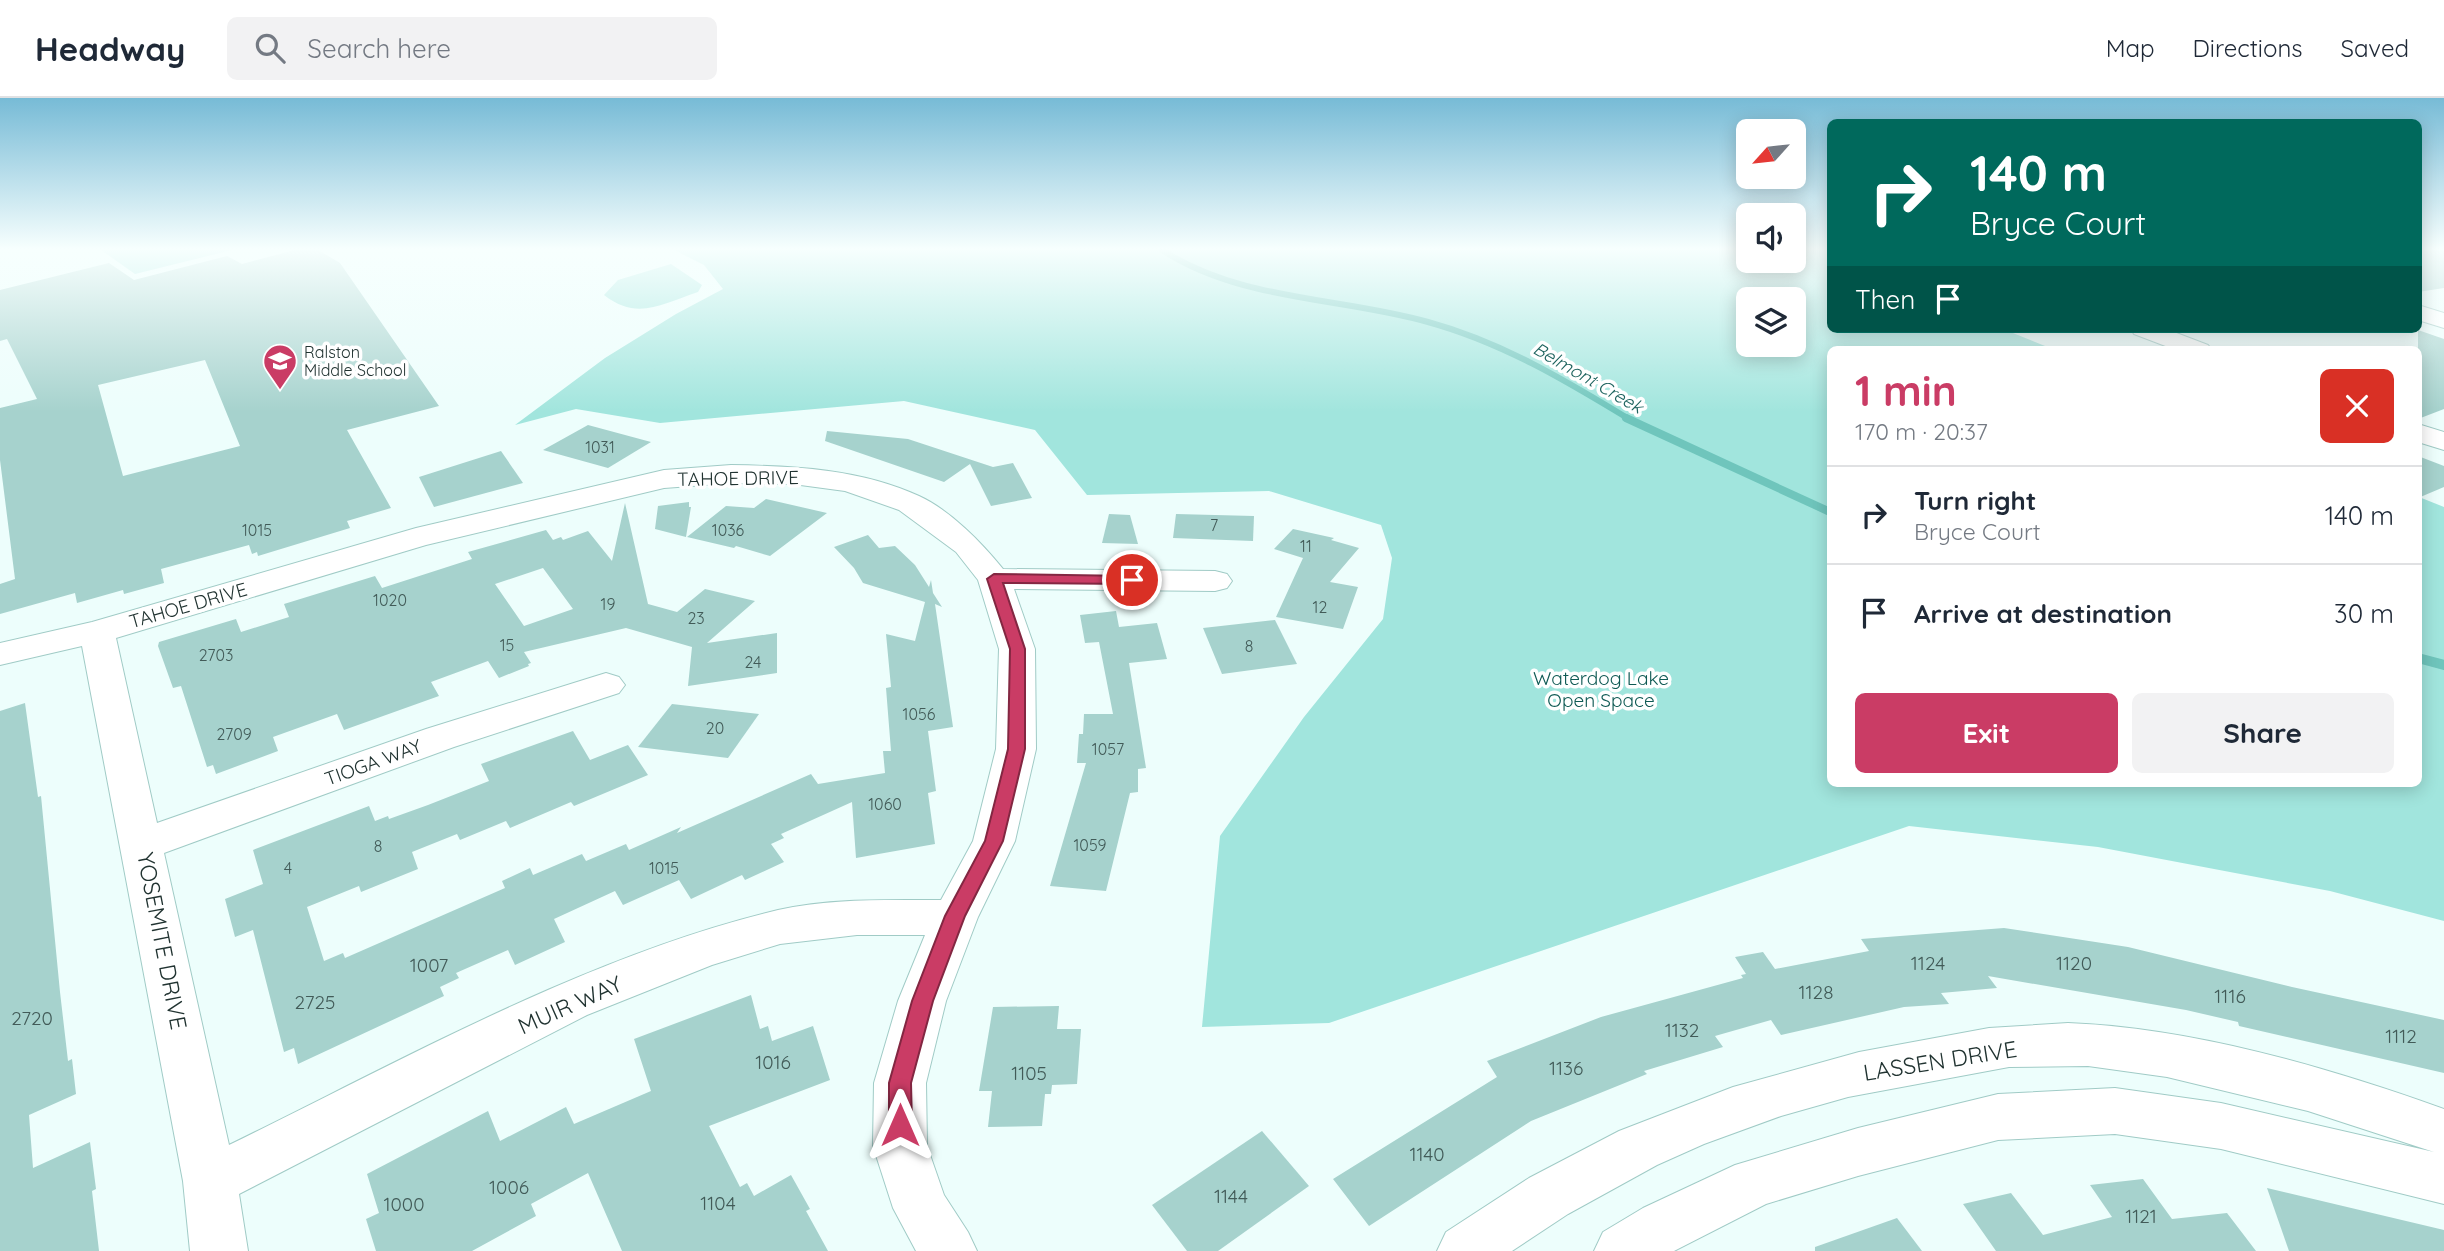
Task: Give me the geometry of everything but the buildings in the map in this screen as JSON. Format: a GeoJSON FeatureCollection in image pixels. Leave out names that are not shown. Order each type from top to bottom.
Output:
{"type":"FeatureCollection","features":[{"type":"Feature","properties":{"kind":"street"},"geometry":{"type":"LineString","coordinates":[[2422,313],[2444,321]]}},
{"type":"Feature","properties":{"kind":"street"},"geometry":{"type":"LineString","coordinates":[[2154,333],[2188,346]]}},
{"type":"Feature","properties":{"kind":"street"},"geometry":{"type":"LineString","coordinates":[[2422,433],[2444,441]]}},
{"type":"Feature","properties":{"kind":"street","name":"TAHOE DRIVE"},"geometry":{"type":"LineString","coordinates":[[0,654],[97,632],[416,538],[664,479],[731,474],[793,475],[850,483],[911,503],[967,545],[994,579],[1017,649],[1016,749],[994,841],[955,916],[922,1001],[900,1083],[900,1146],[921,1208],[948,1251]]}},
{"type":"Feature","properties":{"kind":"street"},"geometry":{"type":"LineString","coordinates":[[994,579],[1215,581]]}},
{"type":"Feature","properties":{"kind":"street","name":"TAHOE DRIVE"},"geometry":{"type":"LineString","coordinates":[[0,671],[48,656],[97,632]]}},
{"type":"Feature","properties":{"kind":"street","name":"YOSEMITE DRIVE"},"geometry":{"type":"LineString","coordinates":[[97,632],[210,1181],[219,1251]]}},
{"type":"Feature","properties":{"kind":"street","name":"TIOGA WAY"},"geometry":{"type":"LineString","coordinates":[[142,845],[440,738],[606,685]]}},
{"type":"Feature","properties":{"kind":"street","name":"MUIR WAY"},"geometry":{"type":"LineString","coordinates":[[210,1181],[570,1001],[699,951],[780,927],[857,918],[955,916]]}},
{"type":"Feature","properties":{"kind":"street","name":"LASSEN DRIVE"},"geometry":{"type":"LineString","coordinates":[[1465,1251],[1554,1191],[1640,1147],[1698,1122],[1827,1080],[1984,1049],[2067,1044],[2136,1050],[2264,1077],[2398,1114],[2444,1132]]}},
{"type":"Feature","properties":{"kind":"street"},"geometry":{"type":"LineString","coordinates":[[1623,1251],[1663,1227],[1754,1183],[1858,1152],[1998,1117],[2115,1111],[2221,1126],[2444,1179]]}},
{"type":"Feature","properties":{"kind":"green space"},"geometry":{"type":"Polygon","coordinates":[[[618,304],[664,304],[639,309],[618,304]]]}},
{"type":"Feature","properties":{"kind":"green space","name":"Waterdog Lake Open Space"},"geometry":{"type":"Polygon","coordinates":[[[695,304],[1736,304],[1736,357],[1806,357],[1806,304],[1827,304],[1827,333],[2013,333],[2045,346],[1827,346],[1827,787],[2422,787],[2422,498],[2444,507],[2444,921],[2330,891],[2098,847],[1909,826],[1329,1023],[1202,1027],[1220,836],[1304,717],[1383,619],[1392,558],[1381,525],[1269,491],[1087,495],[1035,430],[904,401],[660,423],[576,409],[515,425],[605,358],[695,304]]]}},
{"type":"Feature","properties":{"kind":"waterway","name":"Belmont Creek"},"geometry":{"type":"LineString","coordinates":[[1336,304],[1428,322],[1481,340],[1532,363],[1629,419]]}},
{"type":"Feature","properties":{"kind":"waterway","name":"Belmont Creek"},"geometry":{"type":"LineString","coordinates":[[1626,418],[1827,511]]}},
{"type":"Feature","properties":{"kind":"waterway","name":"Belmont Creek"},"geometry":{"type":"LineString","coordinates":[[2422,659],[2444,665]]}},
{"type":"Feature","properties":{"kind":"place","name":"Ralston Middle School"},"geometry":{"type":"Point","coordinates":[280,391]}},
{"type":"Feature","properties":{"kind":"route"},"geometry":{"type":"LineString","coordinates":[[900,1125],[900,1083],[922,1001],[955,916],[994,841],[1016,749],[1017,649],[994,579],[1132,580]]}}]}
